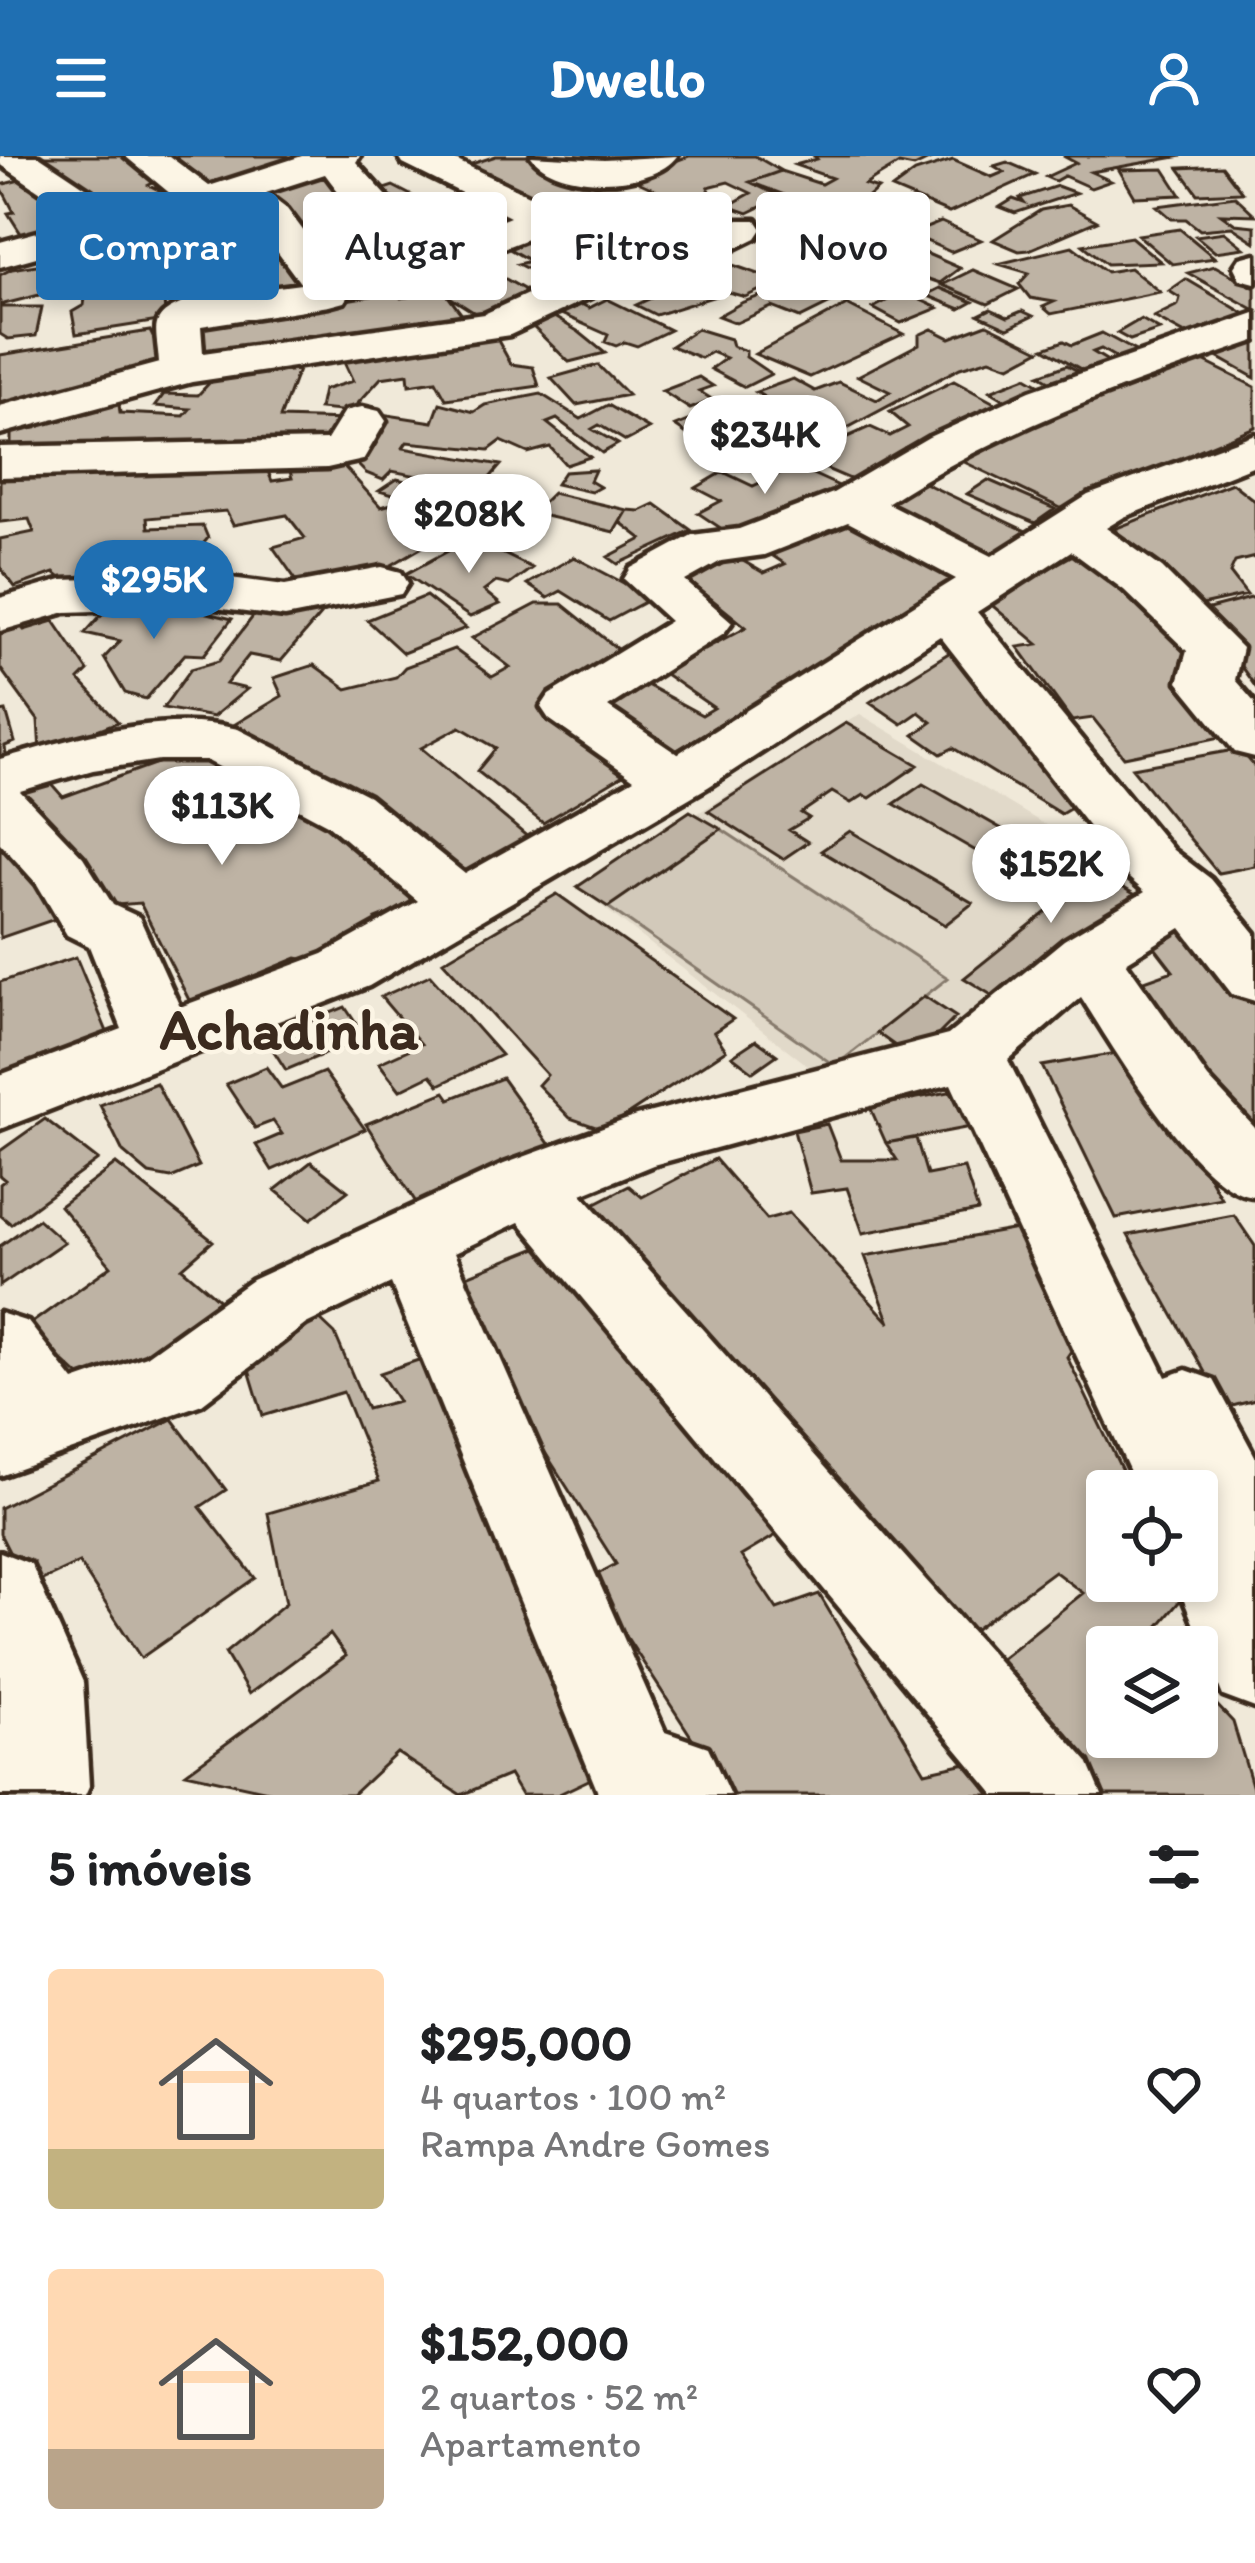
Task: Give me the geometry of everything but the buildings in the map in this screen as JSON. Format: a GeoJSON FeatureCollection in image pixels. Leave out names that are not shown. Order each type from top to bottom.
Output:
{"type":"FeatureCollection","features":[{"type":"Feature","properties":{"kind":"street"},"geometry":{"type":"LineString","coordinates":[[144,156],[199,192]]}},
{"type":"Feature","properties":{"kind":"street"},"geometry":{"type":"LineString","coordinates":[[417,156],[491,192]]}},
{"type":"Feature","properties":{"kind":"street"},"geometry":{"type":"LineString","coordinates":[[550,156],[589,173],[611,175],[658,156]]}},
{"type":"Feature","properties":{"kind":"street"},"geometry":{"type":"LineString","coordinates":[[6,158],[62,192]]}},
{"type":"Feature","properties":{"kind":"street"},"geometry":{"type":"LineString","coordinates":[[227,192],[337,158],[357,192]]}},
{"type":"Feature","properties":{"kind":"street"},"geometry":{"type":"LineString","coordinates":[[507,200],[544,218],[507,233]]}},
{"type":"Feature","properties":{"kind":"street"},"geometry":{"type":"LineString","coordinates":[[279,227],[329,293],[279,300]]}},
{"type":"Feature","properties":{"kind":"street"},"geometry":{"type":"LineString","coordinates":[[732,234],[742,229]]}},
{"type":"Feature","properties":{"kind":"street"},"geometry":{"type":"LineString","coordinates":[[6,241],[36,236]]}},
{"type":"Feature","properties":{"kind":"street"},"geometry":{"type":"LineString","coordinates":[[206,300],[206,309]]}},
{"type":"Feature","properties":{"kind":"street"},"geometry":{"type":"LineString","coordinates":[[182,370],[178,320],[206,309],[275,300]]}},
{"type":"Feature","properties":{"kind":"street"},"geometry":{"type":"LineString","coordinates":[[0,420],[157,381],[182,370],[494,326],[545,300]]}},
{"type":"Feature","properties":{"kind":"street"},"geometry":{"type":"LineString","coordinates":[[676,780],[569,707],[705,622],[650,579],[710,545],[746,544],[851,504],[900,471],[1036,404],[1255,326]]}},
{"type":"Feature","properties":{"kind":"street"},"geometry":{"type":"LineString","coordinates":[[0,462],[327,454],[346,450],[362,421]]}},
{"type":"Feature","properties":{"kind":"street"},"geometry":{"type":"LineString","coordinates":[[0,1103],[346,970],[676,780],[1106,506],[1243,467]]}},
{"type":"Feature","properties":{"kind":"street"},"geometry":{"type":"LineString","coordinates":[[851,504],[972,594],[1151,864],[1189,894],[1255,978]]}},
{"type":"Feature","properties":{"kind":"street"},"geometry":{"type":"LineString","coordinates":[[1072,527],[1143,579],[1215,648],[1206,682],[1255,739]]}},
{"type":"Feature","properties":{"kind":"street"},"geometry":{"type":"LineString","coordinates":[[0,615],[62,596],[207,591],[285,601],[382,583]]}},
{"type":"Feature","properties":{"kind":"street"},"geometry":{"type":"LineString","coordinates":[[0,778],[86,753],[159,742],[218,742],[348,810],[464,905]]}},
{"type":"Feature","properties":{"kind":"street"},"geometry":{"type":"LineString","coordinates":[[0,805],[61,872],[90,920],[116,933],[160,1039]]}},
{"type":"Feature","properties":{"kind":"street"},"geometry":{"type":"LineString","coordinates":[[0,1346],[30,1432],[174,1380],[279,1302],[530,1184],[636,1144],[984,1045],[1088,956],[1189,894]]}},
{"type":"Feature","properties":{"kind":"street"},"geometry":{"type":"LineString","coordinates":[[1088,956],[1183,1096],[1254,1184]]}},
{"type":"Feature","properties":{"kind":"street"},"geometry":{"type":"LineString","coordinates":[[984,1045],[1201,1470]]}},
{"type":"Feature","properties":{"kind":"street"},"geometry":{"type":"LineString","coordinates":[[530,1184],[1054,1795]]}},
{"type":"Feature","properties":{"kind":"street"},"geometry":{"type":"LineString","coordinates":[[412,1242],[645,1788]]}},
{"type":"Feature","properties":{"kind":"street"},"geometry":{"type":"LineString","coordinates":[[1218,1493],[1255,1540]]}},
{"type":"Feature","properties":{"kind":"street"},"geometry":{"type":"LineString","coordinates":[[1218,1529],[1255,1666]]}},
{"type":"Feature","properties":{"kind":"street"},"geometry":{"type":"LineString","coordinates":[[0,1592],[38,1682],[42,1786]]}},
{"type":"Feature","properties":{"kind":"shaded area"},"geometry":{"type":"Polygon","coordinates":[[[860,714],[1154,890],[938,1035],[828,1081],[577,887],[860,714]]]}},
{"type":"Feature","properties":{"kind":"shaded area"},"geometry":{"type":"Polygon","coordinates":[[[721,829],[948,978],[835,1066],[608,907],[721,829]]]}},
{"type":"Feature","properties":{"kind":"district","name":"Achadinha"},"geometry":{"type":"Point","coordinates":[289,1029]}}]}
